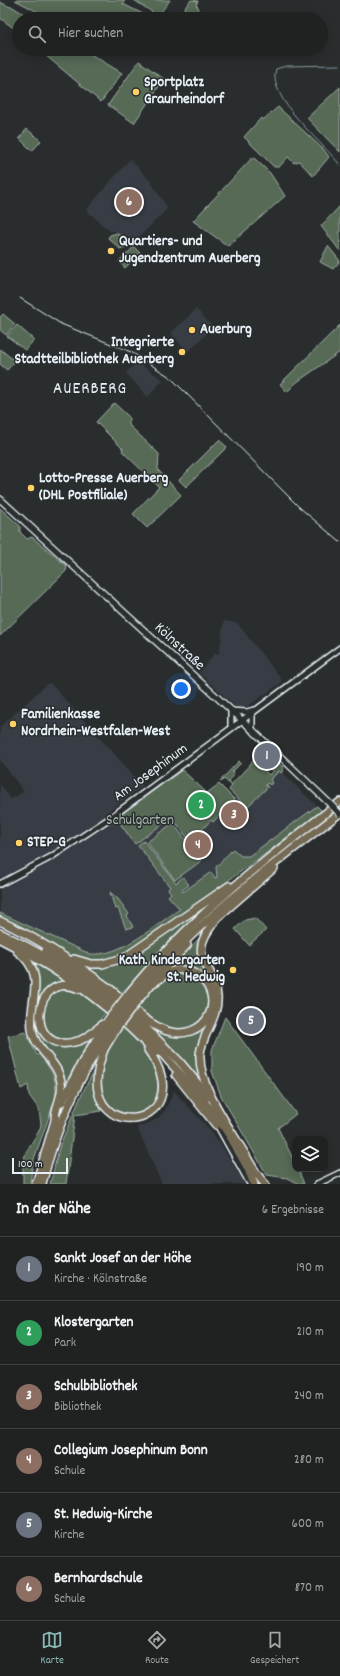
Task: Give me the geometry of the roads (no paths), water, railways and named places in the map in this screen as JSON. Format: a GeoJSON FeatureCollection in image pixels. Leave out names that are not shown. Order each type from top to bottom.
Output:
{"type":"FeatureCollection","features":[{"type":"Feature","properties":{"kind":"highway"},"geometry":{"type":"LineString","coordinates":[[36,1184],[55,1121],[81,1064],[184,932],[260,865],[340,802]]}},
{"type":"Feature","properties":{"kind":"highway"},"geometry":{"type":"LineString","coordinates":[[42,1184],[57,1132],[79,1081],[113,1024],[134,996],[168,957],[210,917],[257,877],[340,813]]}},
{"type":"Feature","properties":{"kind":"highway"},"geometry":{"type":"LineString","coordinates":[[153,983],[185,948],[321,827]]}},
{"type":"Feature","properties":{"kind":"highway"},"geometry":{"type":"LineString","coordinates":[[62,954],[91,964],[102,964],[124,958],[260,865]]}},
{"type":"Feature","properties":{"kind":"highway"},"geometry":{"type":"LineString","coordinates":[[0,921],[62,954],[110,989],[143,1018],[160,1028],[172,1032],[186,1033],[196,1029],[204,1023],[210,1011],[212,1000],[210,990],[200,977],[188,971],[177,970],[168,973],[134,996]]}},
{"type":"Feature","properties":{"kind":"highway"},"geometry":{"type":"LineString","coordinates":[[215,921],[205,934],[202,949],[204,962],[217,991],[217,1004],[214,1016],[203,1040],[200,1060],[204,1080],[217,1107],[265,1184]]}},
{"type":"Feature","properties":{"kind":"highway"},"geometry":{"type":"LineString","coordinates":[[0,927],[25,938],[49,952],[124,1006],[174,1056],[217,1107]]}},
{"type":"Feature","properties":{"kind":"highway"},"geometry":{"type":"LineString","coordinates":[[0,933],[28,947],[72,974],[122,1012],[149,1038],[198,1092],[231,1141],[254,1184]]}},
{"type":"Feature","properties":{"kind":"highway"},"geometry":{"type":"LineString","coordinates":[[0,941],[48,966],[90,996],[134,1033],[163,1061],[231,1141]]}},
{"type":"Feature","properties":{"kind":"highway"},"geometry":{"type":"LineString","coordinates":[[0,941],[21,954],[34,974],[36,989],[31,1021],[33,1034],[38,1046],[57,1069],[62,1084],[62,1090],[54,1115],[55,1121]]}},
{"type":"Feature","properties":{"kind":"highway"},"geometry":{"type":"LineString","coordinates":[[90,996],[72,987],[61,987],[49,993],[41,1004],[39,1012],[39,1021],[45,1032],[59,1042],[74,1042],[113,1024]]}},
{"type":"Feature","properties":{"kind":"highway"},"geometry":{"type":"LineString","coordinates":[[113,1024],[96,1072],[97,1089],[102,1104],[115,1115],[121,1118],[133,1119],[152,1112],[161,1099],[162,1079],[152,1055],[134,1033]]}},
{"type":"Feature","properties":{"kind":"highway"},"geometry":{"type":"LineString","coordinates":[[57,1132],[62,1128],[88,1074],[105,1047]]}},
{"type":"Feature","properties":{"kind":"main road","name":"Kölnstraße"},"geometry":{"type":"LineString","coordinates":[[0,498],[242,720],[340,813]]}},
{"type":"Feature","properties":{"kind":"street","name":"Am Josephinum"},"geometry":{"type":"LineString","coordinates":[[0,884],[51,857],[98,826],[340,648]]}},
{"type":"Feature","properties":{"kind":"street"},"geometry":{"type":"LineString","coordinates":[[231,727],[231,711],[254,711],[252,730]]}},
{"type":"Feature","properties":{"kind":"street"},"geometry":{"type":"LineString","coordinates":[[219,1128],[250,1184]]}},
{"type":"Feature","properties":{"kind":"street"},"geometry":{"type":"LineString","coordinates":[[317,1184],[340,1173]]}},
{"type":"Feature","properties":{"kind":"waterway"},"geometry":{"type":"LineString","coordinates":[[340,65],[286,66],[276,69],[275,81],[280,93],[298,120],[340,165]]}},
{"type":"Feature","properties":{"kind":"tram line"},"geometry":{"type":"LineString","coordinates":[[20,298],[61,324],[131,352],[170,377],[299,507],[340,542]]}},
{"type":"Feature","properties":{"kind":"place","name":"Sportplatz Graurheindorf"},"geometry":{"type":"Point","coordinates":[136,92]}},
{"type":"Feature","properties":{"kind":"place","name":"Bernhardschule"},"geometry":{"type":"Point","coordinates":[129,202]}},
{"type":"Feature","properties":{"kind":"place","name":"Quartiers- und Jugendzentrum Auerberg"},"geometry":{"type":"Point","coordinates":[111,251]}},
{"type":"Feature","properties":{"kind":"place","name":"Auerburg"},"geometry":{"type":"Point","coordinates":[192,330]}},
{"type":"Feature","properties":{"kind":"place","name":"Integrierte Stadtteilbibliothek Auerberg"},"geometry":{"type":"Point","coordinates":[182,352]}},
{"type":"Feature","properties":{"kind":"place","name":"Lotto-Presse Auerberg (DHL Postfiliale)"},"geometry":{"type":"Point","coordinates":[31,488]}},
{"type":"Feature","properties":{"kind":"place","name":"Familienkasse Nordrhein-Westfalen-West"},"geometry":{"type":"Point","coordinates":[13,724]}},
{"type":"Feature","properties":{"kind":"place","name":"Sankt Josef an der Höhe"},"geometry":{"type":"Point","coordinates":[267,756]}},
{"type":"Feature","properties":{"kind":"place","name":"Klostergarten"},"geometry":{"type":"Point","coordinates":[201,805]}},
{"type":"Feature","properties":{"kind":"place","name":"Schulbibliothek"},"geometry":{"type":"Point","coordinates":[234,815]}},
{"type":"Feature","properties":{"kind":"place","name":"STEP-G"},"geometry":{"type":"Point","coordinates":[19,843]}},
{"type":"Feature","properties":{"kind":"place","name":"Collegium Josephinum Bonn"},"geometry":{"type":"Point","coordinates":[198,845]}},
{"type":"Feature","properties":{"kind":"place","name":"Kath. Kindergarten St. Hedwig"},"geometry":{"type":"Point","coordinates":[233,970]}},
{"type":"Feature","properties":{"kind":"place","name":"St. Hedwig-Kirche"},"geometry":{"type":"Point","coordinates":[251,1021]}},
{"type":"Feature","properties":{"kind":"district","name":"AUERBERG"},"geometry":{"type":"Point","coordinates":[90,390]}},
{"type":"Feature","properties":{"kind":"park label","name":"Schulgarten"},"geometry":{"type":"Point","coordinates":[140,821]}}]}
